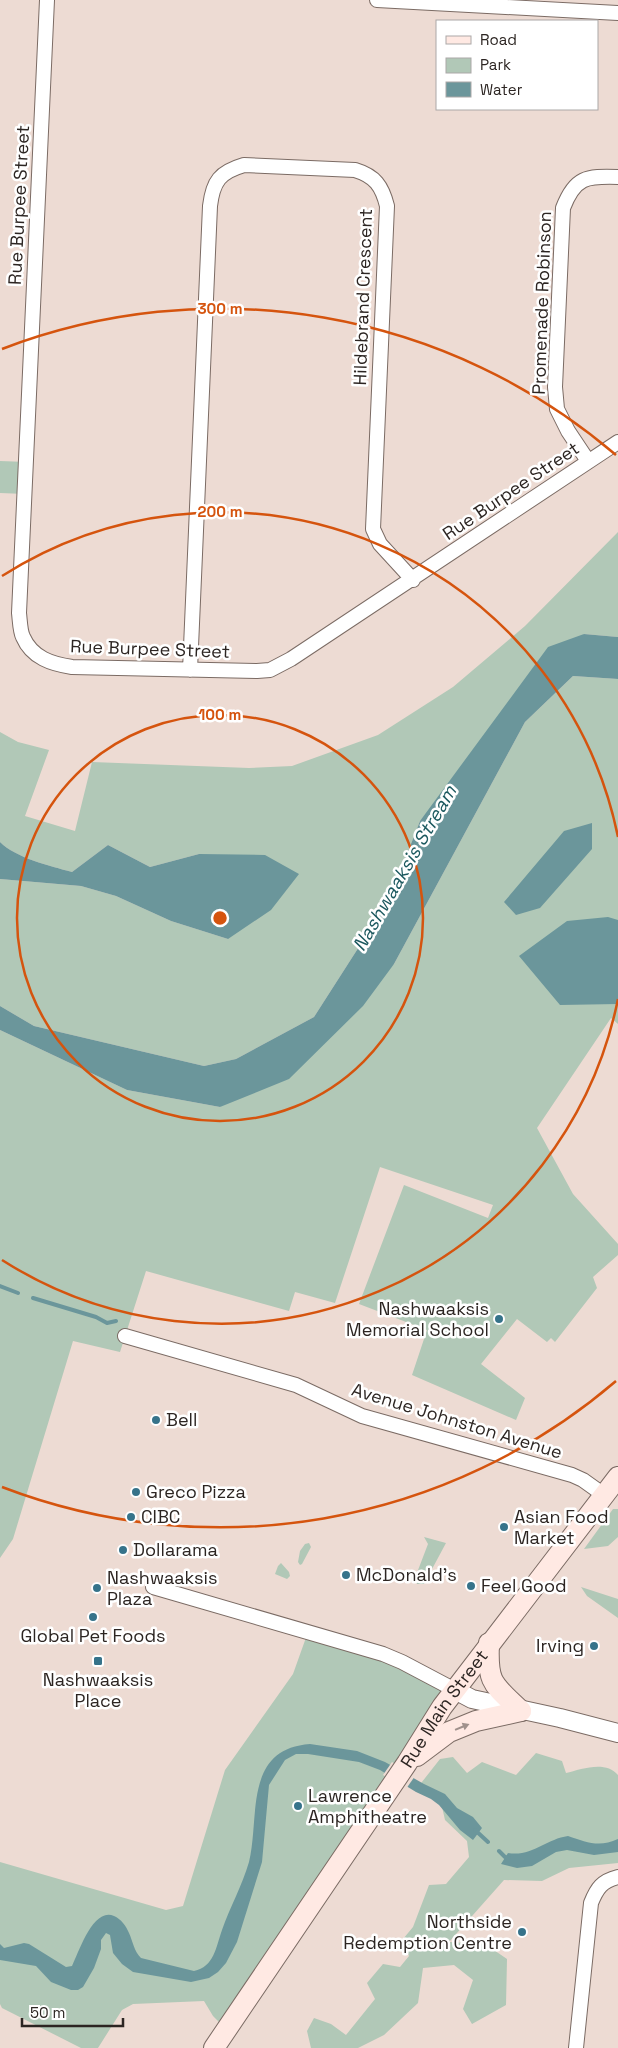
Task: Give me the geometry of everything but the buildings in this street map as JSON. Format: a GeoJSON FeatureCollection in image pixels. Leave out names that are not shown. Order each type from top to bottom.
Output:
{"type":"FeatureCollection","features":[{"type":"Feature","properties":{"kind":"main road","name":"Rue Main Street"},"geometry":{"type":"LineString","coordinates":[[214,2048],[455,1690],[489,1643],[618,1478]]}},
{"type":"Feature","properties":{"kind":"main road"},"geometry":{"type":"LineString","coordinates":[[489,1643],[488,1663],[491,1680],[496,1688],[522,1711]]}},
{"type":"Feature","properties":{"kind":"main road"},"geometry":{"type":"LineString","coordinates":[[407,1763],[449,1732],[476,1721],[522,1711]]}},
{"type":"Feature","properties":{"kind":"street","name":"Rue Burpee Street"},"geometry":{"type":"LineString","coordinates":[[47,0],[20,613],[23,637],[36,655],[52,664],[72,667],[257,672],[270,670],[291,660],[618,442]]}},
{"type":"Feature","properties":{"kind":"street"},"geometry":{"type":"LineString","coordinates":[[377,0],[521,4],[618,13]]}},
{"type":"Feature","properties":{"kind":"street","name":"Hildebrand Crescent"},"geometry":{"type":"LineString","coordinates":[[190,670],[210,206],[212,189],[219,178],[230,169],[244,165],[355,170],[368,174],[379,183],[384,192],[386,206],[373,529],[380,544],[413,580]]}},
{"type":"Feature","properties":{"kind":"street","name":"Promenade Robinson"},"geometry":{"type":"LineString","coordinates":[[588,461],[568,431],[557,409],[555,387],[563,208],[570,190],[584,180],[598,176],[618,177]]}},
{"type":"Feature","properties":{"kind":"street","name":"Avenue Johnston Avenue"},"geometry":{"type":"LineString","coordinates":[[125,1336],[296,1385],[362,1416],[572,1475],[583,1480],[604,1495]]}},
{"type":"Feature","properties":{"kind":"street"},"geometry":{"type":"LineString","coordinates":[[153,1587],[383,1654],[472,1699],[618,1733]]}},
{"type":"Feature","properties":{"kind":"street"},"geometry":{"type":"LineString","coordinates":[[576,2048],[591,1903],[596,1890],[606,1880],[618,1877]]}},
{"type":"Feature","properties":{"kind":"green space"},"geometry":{"type":"Polygon","coordinates":[[[0,461],[27,462],[25,494],[0,493],[0,461]]]}},
{"type":"Feature","properties":{"kind":"green space"},"geometry":{"type":"Polygon","coordinates":[[[618,532],[618,637],[584,634],[420,821],[389,900],[314,1017],[236,1059],[204,1066],[34,1026],[0,1006],[0,879],[81,886],[116,896],[171,921],[228,939],[199,854],[150,867],[108,845],[72,872],[24,857],[0,842],[0,732],[18,742],[49,750],[25,816],[75,831],[92,762],[249,768],[292,766],[378,735],[453,687],[525,626],[618,532]]]}},
{"type":"Feature","properties":{"kind":"green space"},"geometry":{"type":"Polygon","coordinates":[[[573,676],[618,679],[618,1024],[611,1018],[537,1128],[573,1194],[618,1244],[618,1255],[593,1277],[597,1288],[555,1342],[551,1338],[547,1342],[517,1319],[481,1364],[525,1398],[516,1420],[412,1375],[427,1330],[359,1304],[404,1185],[488,1218],[493,1205],[380,1167],[335,1303],[295,1292],[289,1311],[146,1271],[120,1352],[73,1341],[13,1539],[0,1558],[0,1030],[127,1090],[220,1107],[394,964],[525,722],[573,676]]]}},
{"type":"Feature","properties":{"kind":"green space"},"geometry":{"type":"Polygon","coordinates":[[[613,1509],[618,1509],[618,1537],[608,1546],[584,1549],[613,1509]]]}},
{"type":"Feature","properties":{"kind":"green space"},"geometry":{"type":"Polygon","coordinates":[[[424,1537],[446,1543],[424,1584],[417,1584],[415,1578],[428,1544],[424,1537]]]}},
{"type":"Feature","properties":{"kind":"green space"},"geometry":{"type":"Polygon","coordinates":[[[309,1543],[311,1547],[300,1565],[298,1562],[300,1551],[305,1544],[309,1543]]]}},
{"type":"Feature","properties":{"kind":"green space"},"geometry":{"type":"Polygon","coordinates":[[[281,1563],[289,1572],[290,1576],[287,1579],[275,1574],[281,1563]]]}},
{"type":"Feature","properties":{"kind":"green space"},"geometry":{"type":"Polygon","coordinates":[[[581,1587],[618,1599],[618,1618],[587,1596],[581,1587]]]}},
{"type":"Feature","properties":{"kind":"green space"},"geometry":{"type":"Polygon","coordinates":[[[308,1632],[383,1654],[455,1690],[227,2030],[213,2016],[204,2001],[133,2004],[122,2010],[98,2048],[81,2048],[2,2008],[0,2004],[0,1862],[166,1910],[183,1906],[225,1770],[293,1674],[308,1632]]]}},
{"type":"Feature","properties":{"kind":"green space"},"geometry":{"type":"Polygon","coordinates":[[[536,1753],[562,1761],[566,1773],[600,1767],[613,1770],[618,1775],[618,1863],[569,1868],[542,1881],[504,1880],[449,1942],[485,1944],[507,1959],[506,2005],[472,2024],[463,2009],[473,1980],[454,1965],[423,1968],[418,2003],[384,2035],[358,2048],[311,2048],[307,2031],[314,2018],[331,2024],[346,2035],[375,1999],[367,1983],[383,1964],[400,1967],[409,1956],[403,1939],[413,1927],[429,1885],[446,1884],[469,1857],[467,1841],[445,1820],[440,1798],[418,1787],[440,1759],[453,1757],[467,1773],[482,1762],[516,1775],[536,1753]]]}},
{"type":"Feature","properties":{"kind":"water","name":"Nashwaaksis Stream"},"geometry":{"type":"Polygon","coordinates":[[[584,634],[618,637],[618,679],[573,676],[525,722],[394,964],[363,1006],[289,1079],[220,1107],[127,1090],[0,1030],[0,1006],[34,1026],[204,1066],[236,1059],[314,1017],[389,900],[420,821],[548,647],[584,634]]]}},
{"type":"Feature","properties":{"kind":"water"},"geometry":{"type":"Polygon","coordinates":[[[592,823],[592,849],[540,908],[516,915],[504,902],[564,831],[592,823]]]}},
{"type":"Feature","properties":{"kind":"water"},"geometry":{"type":"Polygon","coordinates":[[[0,842],[24,857],[72,872],[108,845],[150,867],[199,854],[265,855],[299,874],[271,910],[228,939],[171,921],[116,896],[81,886],[0,879],[0,842]]]}},
{"type":"Feature","properties":{"kind":"water"},"geometry":{"type":"Polygon","coordinates":[[[608,917],[618,920],[618,1004],[560,1005],[519,956],[567,921],[608,917]]]}},
{"type":"Feature","properties":{"kind":"water"},"geometry":{"type":"Polygon","coordinates":[[[310,1744],[357,1751],[385,1762],[445,1794],[457,1808],[473,1817],[482,1828],[473,1840],[460,1830],[439,1805],[380,1770],[359,1762],[308,1754],[296,1754],[285,1760],[269,1785],[262,1862],[237,1942],[226,1963],[218,1972],[209,1978],[191,1982],[133,1972],[122,1964],[113,1953],[110,1935],[106,1933],[101,1940],[101,1949],[94,1968],[83,1987],[78,1990],[71,1990],[51,1982],[36,1966],[0,1960],[0,1944],[4,1948],[24,1943],[29,1944],[66,1967],[72,1966],[93,1924],[106,1915],[114,1916],[123,1923],[141,1958],[194,1971],[201,1969],[210,1961],[216,1949],[225,1921],[249,1862],[258,1788],[264,1772],[274,1758],[289,1749],[310,1744]]]}},
{"type":"Feature","properties":{"kind":"water"},"geometry":{"type":"Polygon","coordinates":[[[568,1836],[599,1844],[618,1839],[618,1852],[594,1855],[567,1850],[556,1852],[532,1866],[517,1868],[501,1864],[508,1853],[517,1854],[532,1850],[553,1840],[568,1836]]]}},
{"type":"Feature","properties":{"kind":"pier"},"geometry":{"type":"Polygon","coordinates":[[[392,1762],[415,1776],[406,1789],[383,1775],[392,1762]]]}},
{"type":"Feature","properties":{"kind":"waterway"},"geometry":{"type":"LineString","coordinates":[[0,1286],[18,1293]]}},
{"type":"Feature","properties":{"kind":"waterway"},"geometry":{"type":"LineString","coordinates":[[33,1298],[96,1317],[107,1323],[116,1321]]}},
{"type":"Feature","properties":{"kind":"waterway"},"geometry":{"type":"LineString","coordinates":[[475,1830],[488,1842]]}},
{"type":"Feature","properties":{"kind":"waterway"},"geometry":{"type":"LineString","coordinates":[[499,1851],[509,1858]]}},
{"type":"Feature","properties":{"kind":"place","name":"Nashwaaksis Memorial School"},"geometry":{"type":"Point","coordinates":[499,1319]}},
{"type":"Feature","properties":{"kind":"place","name":"Bell"},"geometry":{"type":"Point","coordinates":[156,1420]}},
{"type":"Feature","properties":{"kind":"place","name":"Greco Pizza"},"geometry":{"type":"Point","coordinates":[136,1492]}},
{"type":"Feature","properties":{"kind":"place","name":"CIBC"},"geometry":{"type":"Point","coordinates":[131,1517]}},
{"type":"Feature","properties":{"kind":"place","name":"Asian Food Market"},"geometry":{"type":"Point","coordinates":[504,1527]}},
{"type":"Feature","properties":{"kind":"place","name":"Dollarama"},"geometry":{"type":"Point","coordinates":[123,1550]}},
{"type":"Feature","properties":{"kind":"place","name":"McDonald's"},"geometry":{"type":"Point","coordinates":[346,1575]}},
{"type":"Feature","properties":{"kind":"place","name":"Feel Good"},"geometry":{"type":"Point","coordinates":[471,1586]}},
{"type":"Feature","properties":{"kind":"place","name":"Nashwaaksis Plaza"},"geometry":{"type":"Point","coordinates":[97,1588]}},
{"type":"Feature","properties":{"kind":"place","name":"Global Pet Foods"},"geometry":{"type":"Point","coordinates":[93,1617]}},
{"type":"Feature","properties":{"kind":"place","name":"Irving"},"geometry":{"type":"Point","coordinates":[594,1646]}},
{"type":"Feature","properties":{"kind":"place","name":"Nashwaaksis Place"},"geometry":{"type":"Point","coordinates":[98,1661]}},
{"type":"Feature","properties":{"kind":"place","name":"Lawrence Amphitheatre"},"geometry":{"type":"Point","coordinates":[298,1806]}},
{"type":"Feature","properties":{"kind":"place","name":"Northside Redemption Centre"},"geometry":{"type":"Point","coordinates":[522,1932]}}]}
